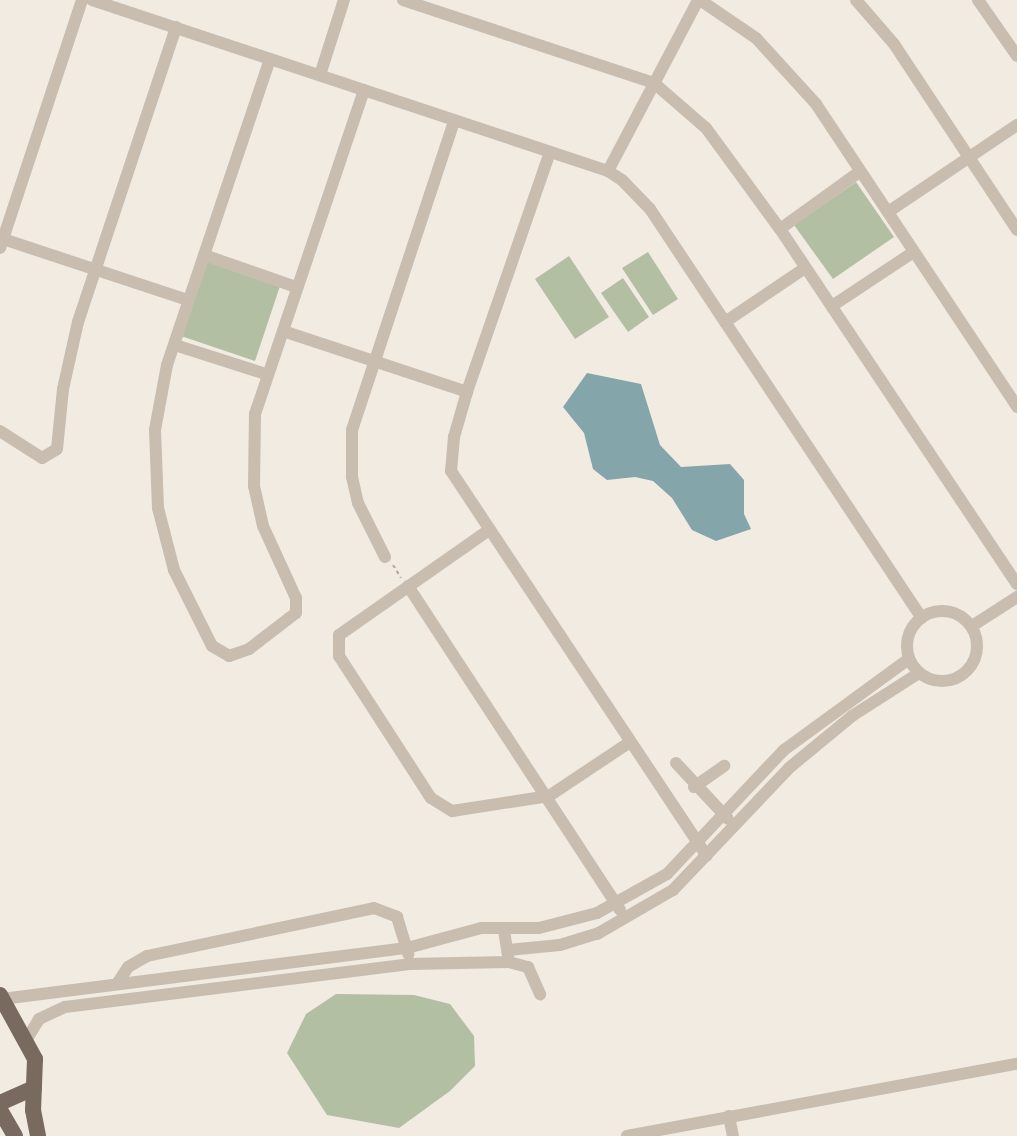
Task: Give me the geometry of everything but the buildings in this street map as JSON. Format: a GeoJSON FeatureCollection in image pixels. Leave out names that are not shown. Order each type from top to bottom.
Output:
{"type":"FeatureCollection","features":[{"type":"Feature","properties":{"kind":"main road"},"geometry":{"type":"LineString","coordinates":[[1,997],[27,1039],[37,1068],[34,1088],[38,1136]]}},
{"type":"Feature","properties":{"kind":"main road"},"geometry":{"type":"LineString","coordinates":[[0,1103],[34,1088]]}},
{"type":"Feature","properties":{"kind":"main road"},"geometry":{"type":"LineString","coordinates":[[0,1110],[15,1136]]}},
{"type":"Feature","properties":{"kind":"street"},"geometry":{"type":"LineString","coordinates":[[82,0],[1,242],[96,268],[188,300]]}},
{"type":"Feature","properties":{"kind":"street"},"geometry":{"type":"LineString","coordinates":[[92,0],[608,171],[650,209],[922,618]]}},
{"type":"Feature","properties":{"kind":"street"},"geometry":{"type":"LineString","coordinates":[[320,75],[344,0]]}},
{"type":"Feature","properties":{"kind":"street"},"geometry":{"type":"LineString","coordinates":[[403,0],[654,83],[721,145],[1017,584]]}},
{"type":"Feature","properties":{"kind":"street"},"geometry":{"type":"LineString","coordinates":[[608,171],[699,0],[778,58],[816,104],[912,253],[1017,407]]}},
{"type":"Feature","properties":{"kind":"street"},"geometry":{"type":"LineString","coordinates":[[856,0],[894,44],[1017,230]]}},
{"type":"Feature","properties":{"kind":"street"},"geometry":{"type":"LineString","coordinates":[[978,0],[1017,56]]}},
{"type":"Feature","properties":{"kind":"street"},"geometry":{"type":"LineString","coordinates":[[0,431],[35,455],[55,454],[69,358],[176,27]]}},
{"type":"Feature","properties":{"kind":"street"},"geometry":{"type":"LineString","coordinates":[[270,59],[188,300],[158,400],[155,430],[158,508],[184,598],[212,646],[229,656],[249,649],[292,620],[298,606],[263,526],[254,486],[255,414],[266,374],[283,331],[363,90]]}},
{"type":"Feature","properties":{"kind":"street"},"geometry":{"type":"LineString","coordinates":[[385,557],[358,503],[350,452],[352,430],[454,121]]}},
{"type":"Feature","properties":{"kind":"street"},"geometry":{"type":"LineString","coordinates":[[888,212],[1017,125]]}},
{"type":"Feature","properties":{"kind":"street"},"geometry":{"type":"LineString","coordinates":[[550,152],[467,392],[454,437],[451,471],[707,856]]}},
{"type":"Feature","properties":{"kind":"street"},"geometry":{"type":"LineString","coordinates":[[780,229],[859,172]]}},
{"type":"Feature","properties":{"kind":"street"},"geometry":{"type":"LineString","coordinates":[[832,306],[912,253]]}},
{"type":"Feature","properties":{"kind":"street"},"geometry":{"type":"LineString","coordinates":[[204,255],[296,287]]}},
{"type":"Feature","properties":{"kind":"street"},"geometry":{"type":"LineString","coordinates":[[725,322],[805,268]]}},
{"type":"Feature","properties":{"kind":"street"},"geometry":{"type":"LineString","coordinates":[[283,331],[467,392]]}},
{"type":"Feature","properties":{"kind":"street"},"geometry":{"type":"LineString","coordinates":[[175,345],[266,374]]}},
{"type":"Feature","properties":{"kind":"street"},"geometry":{"type":"LineString","coordinates":[[489,530],[346,626],[337,645],[339,656],[431,798],[452,811],[549,796],[629,742]]}},
{"type":"Feature","properties":{"kind":"street"},"geometry":{"type":"LineString","coordinates":[[408,586],[549,796],[625,919]]}},
{"type":"Feature","properties":{"kind":"street"},"geometry":{"type":"LineString","coordinates":[[972,626],[1017,597]]}},
{"type":"Feature","properties":{"kind":"street"},"geometry":{"type":"LineString","coordinates":[[943,611],[964,618],[972,626],[978,648],[970,669],[951,681],[939,682],[919,673],[909,659],[908,636],[922,618],[943,611]]}},
{"type":"Feature","properties":{"kind":"street"},"geometry":{"type":"LineString","coordinates":[[1,997],[407,948],[481,928],[504,931],[571,922],[617,903],[667,874],[722,814],[808,730],[909,659]]}},
{"type":"Feature","properties":{"kind":"street"},"geometry":{"type":"LineString","coordinates":[[27,1039],[46,1013],[76,1006],[409,964],[508,956],[575,942],[625,919],[674,890],[735,824],[823,739],[919,673]]}},
{"type":"Feature","properties":{"kind":"street"},"geometry":{"type":"LineString","coordinates":[[676,763],[694,787],[735,824]]}},
{"type":"Feature","properties":{"kind":"street"},"geometry":{"type":"LineString","coordinates":[[694,787],[724,766]]}},
{"type":"Feature","properties":{"kind":"street"},"geometry":{"type":"LineString","coordinates":[[117,984],[128,967],[146,956],[374,908],[397,918],[407,948],[409,964]]}},
{"type":"Feature","properties":{"kind":"street"},"geometry":{"type":"LineString","coordinates":[[504,931],[508,956]]}},
{"type":"Feature","properties":{"kind":"street"},"geometry":{"type":"LineString","coordinates":[[508,956],[528,967],[540,994]]}},
{"type":"Feature","properties":{"kind":"street"},"geometry":{"type":"LineString","coordinates":[[73,990],[76,1006]]}},
{"type":"Feature","properties":{"kind":"street"},"geometry":{"type":"LineString","coordinates":[[627,1136],[1017,1064]]}},
{"type":"Feature","properties":{"kind":"street"},"geometry":{"type":"LineString","coordinates":[[729,1116],[733,1136]]}},
{"type":"Feature","properties":{"kind":"path"},"geometry":{"type":"LineString","coordinates":[[385,557],[408,586]]}},
{"type":"Feature","properties":{"kind":"green space"},"geometry":{"type":"Polygon","coordinates":[[[856,182],[894,237],[833,279],[794,225],[856,182]]]}},
{"type":"Feature","properties":{"kind":"green space"},"geometry":{"type":"Polygon","coordinates":[[[648,252],[678,299],[653,315],[622,268],[648,252]]]}},
{"type":"Feature","properties":{"kind":"green space"},"geometry":{"type":"Polygon","coordinates":[[[569,256],[609,317],[575,339],[535,279],[569,256]]]}},
{"type":"Feature","properties":{"kind":"green space"},"geometry":{"type":"Polygon","coordinates":[[[203,259],[280,286],[255,361],[178,335],[203,259]]]}},
{"type":"Feature","properties":{"kind":"green space"},"geometry":{"type":"Polygon","coordinates":[[[623,278],[649,317],[628,332],[601,293],[623,278]]]}},
{"type":"Feature","properties":{"kind":"green space"},"geometry":{"type":"Polygon","coordinates":[[[336,994],[414,995],[450,1004],[474,1036],[475,1066],[450,1091],[399,1128],[327,1115],[287,1053],[306,1014],[336,994]]]}},
{"type":"Feature","properties":{"kind":"water"},"geometry":{"type":"Polygon","coordinates":[[[587,373],[641,384],[660,445],[681,467],[730,464],[744,480],[744,514],[751,529],[716,541],[692,530],[672,498],[653,481],[635,477],[607,480],[593,469],[584,433],[563,407],[587,373]]]}}]}
